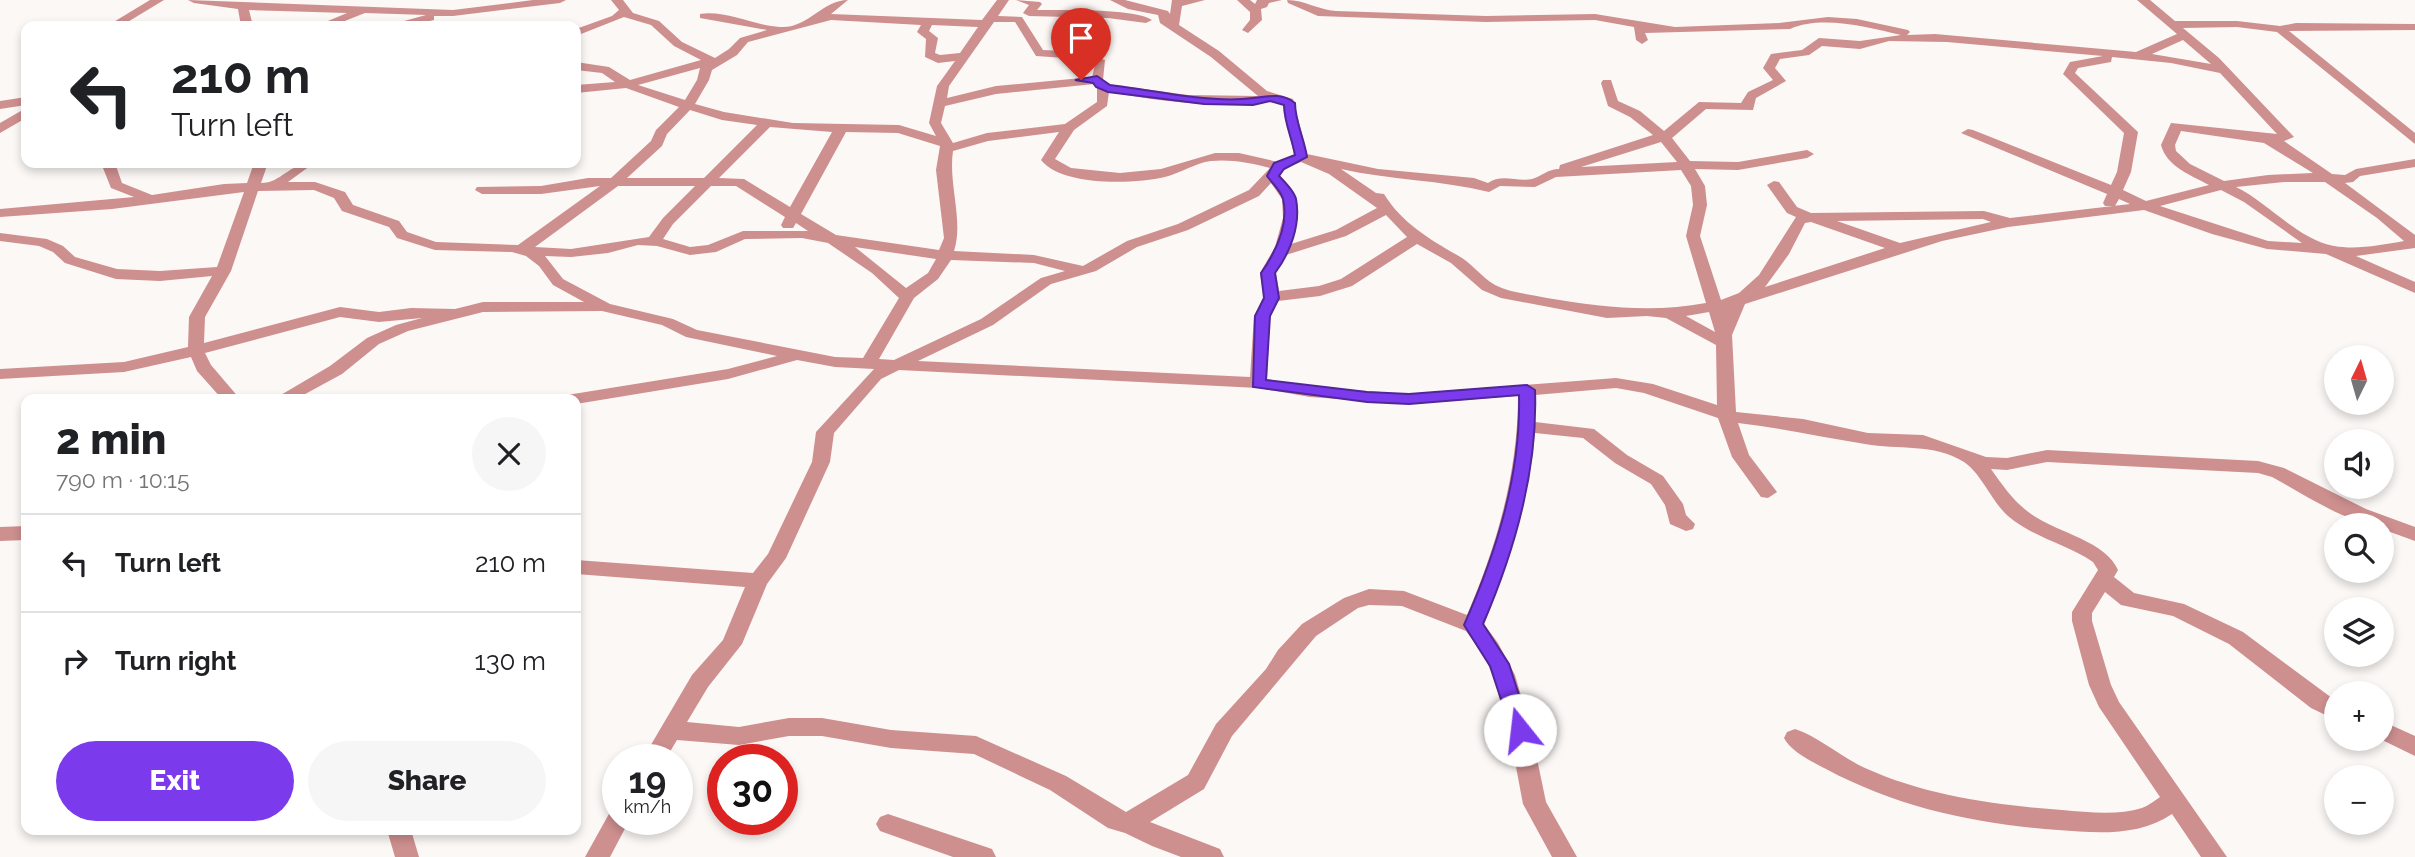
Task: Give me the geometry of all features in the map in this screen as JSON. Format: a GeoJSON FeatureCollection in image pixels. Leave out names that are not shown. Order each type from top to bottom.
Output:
{"type":"FeatureCollection","features":[{"type":"Feature","properties":{"kind":"street"},"geometry":{"type":"LineString","coordinates":[[122,21],[158,0]]}},
{"type":"Feature","properties":{"kind":"street"},"geometry":{"type":"LineString","coordinates":[[194,0],[453,13]]}},
{"type":"Feature","properties":{"kind":"street"},"geometry":{"type":"LineString","coordinates":[[336,21],[389,0]]}},
{"type":"Feature","properties":{"kind":"street"},"geometry":{"type":"LineString","coordinates":[[415,21],[453,13],[560,0]]}},
{"type":"Feature","properties":{"kind":"street"},"geometry":{"type":"LineString","coordinates":[[815,20],[842,0]]}},
{"type":"Feature","properties":{"kind":"street"},"geometry":{"type":"LineString","coordinates":[[869,363],[907,297],[933,276],[951,238],[943,170],[947,147],[935,123],[939,103],[943,86],[975,44],[984,25],[1003,0]]}},
{"type":"Feature","properties":{"kind":"street"},"geometry":{"type":"LineString","coordinates":[[1023,0],[1036,4],[1029,13],[1169,23],[1216,54],[1270,97],[1289,103],[1290,118],[1296,130],[1301,157]]}},
{"type":"Feature","properties":{"kind":"street"},"geometry":{"type":"LineString","coordinates":[[1116,0],[1132,7],[1164,13],[1169,23]]}},
{"type":"Feature","properties":{"kind":"street"},"geometry":{"type":"LineString","coordinates":[[1169,23],[1177,2],[1199,0]]}},
{"type":"Feature","properties":{"kind":"street"},"geometry":{"type":"LineString","coordinates":[[1243,0],[1246,6],[1254,8],[1263,5],[1262,1],[1276,0]]}},
{"type":"Feature","properties":{"kind":"street"},"geometry":{"type":"LineString","coordinates":[[1284,0],[1317,0]]}},
{"type":"Feature","properties":{"kind":"street"},"geometry":{"type":"LineString","coordinates":[[2144,0],[2223,71],[2287,136],[2267,139]]}},
{"type":"Feature","properties":{"kind":"street"},"geometry":{"type":"LineString","coordinates":[[1292,1],[1318,13],[1486,19],[1595,17],[1671,29]]}},
{"type":"Feature","properties":{"kind":"street"},"geometry":{"type":"LineString","coordinates":[[242,3],[246,21]]}},
{"type":"Feature","properties":{"kind":"street"},"geometry":{"type":"LineString","coordinates":[[581,31],[608,22],[621,5],[629,15],[654,23],[678,44],[712,61]]}},
{"type":"Feature","properties":{"kind":"street"},"geometry":{"type":"LineString","coordinates":[[1248,30],[1256,20],[1254,8]]}},
{"type":"Feature","properties":{"kind":"street"},"geometry":{"type":"LineString","coordinates":[[363,21],[371,9]]}},
{"type":"Feature","properties":{"kind":"street"},"geometry":{"type":"LineString","coordinates":[[704,16],[778,28]]}},
{"type":"Feature","properties":{"kind":"street"},"geometry":{"type":"LineString","coordinates":[[581,89],[628,84],[668,76],[733,52],[744,40],[778,28],[815,20],[843,16],[984,25],[990,19],[1018,19],[1027,28],[1035,48],[1040,53],[1081,56],[1101,63],[1103,103],[1069,127],[1048,160],[1056,169],[1098,176],[1154,175],[1194,160],[1233,156],[1276,171],[1289,196],[1284,251],[1268,273],[1272,298],[1262,316],[1258,383]]}},
{"type":"Feature","properties":{"kind":"street"},"geometry":{"type":"LineString","coordinates":[[1642,40],[1638,29],[1781,26],[1823,18],[1864,22],[1944,38]]}},
{"type":"Feature","properties":{"kind":"street"},"geometry":{"type":"LineString","coordinates":[[928,21],[923,32],[932,38],[929,54],[938,59],[964,56]]}},
{"type":"Feature","properties":{"kind":"street"},"geometry":{"type":"LineString","coordinates":[[2171,25],[2237,24],[2280,29],[2296,26],[2415,27]]}},
{"type":"Feature","properties":{"kind":"street"},"geometry":{"type":"LineString","coordinates":[[2280,29],[2415,140]]}},
{"type":"Feature","properties":{"kind":"street"},"geometry":{"type":"LineString","coordinates":[[2105,213],[2124,172],[2131,132],[2069,74],[2074,65],[2135,56],[2183,36]]}},
{"type":"Feature","properties":{"kind":"street"},"geometry":{"type":"LineString","coordinates":[[663,744],[700,681],[732,644],[758,581],[776,558],[821,462],[825,432],[871,379],[988,322],[1046,281],[1103,262],[1132,244],[1183,227],[1254,193],[1276,171],[1301,157],[1378,173],[1474,182],[1489,188],[1497,182],[1535,183],[1553,173],[1664,136],[1697,114],[1703,105],[1749,107],[1747,102],[1752,96],[1780,81],[1769,68],[1770,60],[1776,55],[1809,51],[1819,42],[1860,45],[1889,38],[1944,38],[2171,59],[2223,71]]}},
{"type":"Feature","properties":{"kind":"street"},"geometry":{"type":"LineString","coordinates":[[521,250],[614,181],[657,143],[661,133],[688,105],[712,61]]}},
{"type":"Feature","properties":{"kind":"street"},"geometry":{"type":"LineString","coordinates":[[581,67],[605,70],[628,84],[722,116],[750,118],[766,124],[899,129],[947,147],[991,136],[1069,127]]}},
{"type":"Feature","properties":{"kind":"street"},"geometry":{"type":"LineString","coordinates":[[939,103],[996,90],[1100,83],[1204,100],[1253,102],[1270,97]]}},
{"type":"Feature","properties":{"kind":"street"},"geometry":{"type":"LineString","coordinates":[[1607,83],[1612,103],[1635,114],[1664,136],[1674,146],[1698,186],[1700,205],[1693,236],[1724,339],[1726,415],[1741,457],[1768,492]]}},
{"type":"Feature","properties":{"kind":"street"},"geometry":{"type":"LineString","coordinates":[[0,99],[13,103]]}},
{"type":"Feature","properties":{"kind":"street"},"geometry":{"type":"LineString","coordinates":[[0,129],[21,115]]}},
{"type":"Feature","properties":{"kind":"street"},"geometry":{"type":"LineString","coordinates":[[653,242],[668,221],[766,124]]}},
{"type":"Feature","properties":{"kind":"street"},"geometry":{"type":"LineString","coordinates":[[2415,244],[2382,215],[2281,145],[2267,139],[2176,127],[2168,145],[2170,152],[2185,166],[2249,199],[2298,236],[2325,251],[2415,288]]}},
{"type":"Feature","properties":{"kind":"street"},"geometry":{"type":"LineString","coordinates":[[776,234],[795,216],[833,139],[842,128]]}},
{"type":"Feature","properties":{"kind":"street"},"geometry":{"type":"LineString","coordinates":[[1968,133],[2056,166],[2146,206],[2217,232],[2267,245],[2325,251],[2386,251],[2394,246],[2415,244]]}},
{"type":"Feature","properties":{"kind":"street"},"geometry":{"type":"LineString","coordinates":[[1553,173],[1738,166],[1807,154]]}},
{"type":"Feature","properties":{"kind":"street"},"geometry":{"type":"LineString","coordinates":[[1301,157],[1334,171],[1383,204],[1416,238],[1456,260],[1488,287],[1506,295],[1607,313],[1647,311],[1670,314],[1724,339]]}},
{"type":"Feature","properties":{"kind":"street"},"geometry":{"type":"LineString","coordinates":[[1670,314],[1738,301],[1899,248],[2010,223],[2146,206],[2222,186],[2328,178],[2348,179],[2356,173],[2415,163]]}},
{"type":"Feature","properties":{"kind":"street"},"geometry":{"type":"LineString","coordinates":[[110,168],[117,185],[152,199]]}},
{"type":"Feature","properties":{"kind":"street"},"geometry":{"type":"LineString","coordinates":[[227,394],[203,367],[196,350],[199,308],[223,271],[249,189],[259,168]]}},
{"type":"Feature","properties":{"kind":"street"},"geometry":{"type":"LineString","coordinates":[[274,186],[300,168]]}},
{"type":"Feature","properties":{"kind":"street"},"geometry":{"type":"LineString","coordinates":[[1284,251],[1352,228],[1381,212],[1383,204],[1376,189],[1378,173]]}},
{"type":"Feature","properties":{"kind":"street"},"geometry":{"type":"LineString","coordinates":[[482,190],[541,190],[588,182],[614,181],[739,183],[877,270],[907,297]]}},
{"type":"Feature","properties":{"kind":"street"},"geometry":{"type":"LineString","coordinates":[[1774,185],[1792,210],[1899,248]]}},
{"type":"Feature","properties":{"kind":"street"},"geometry":{"type":"LineString","coordinates":[[0,213],[112,205],[212,189],[315,186],[340,195],[347,208],[394,225],[402,235],[423,243],[571,253],[653,242],[690,251],[711,249],[743,235],[825,236],[866,246],[1011,260],[1034,259],[1084,270]]}},
{"type":"Feature","properties":{"kind":"street"},"geometry":{"type":"LineString","coordinates":[[1724,339],[1738,301],[1756,287],[1793,238],[1799,220],[1812,217],[1984,215],[2010,223]]}},
{"type":"Feature","properties":{"kind":"street"},"geometry":{"type":"LineString","coordinates":[[0,237],[42,242],[58,249],[69,260],[116,274],[160,275],[223,271]]}},
{"type":"Feature","properties":{"kind":"street"},"geometry":{"type":"LineString","coordinates":[[1272,298],[1287,292],[1319,292],[1341,284],[1363,274],[1416,238]]}},
{"type":"Feature","properties":{"kind":"street"},"geometry":{"type":"LineString","coordinates":[[521,250],[538,258],[558,282],[569,290],[605,307],[667,322],[692,334],[835,362],[1258,383],[1367,397],[1409,399],[1624,384],[1647,388],[1726,415],[1803,425],[1868,439],[1923,441],[1973,460],[2007,464],[2048,456],[2258,467],[2292,479],[2359,514],[2415,534]]}},
{"type":"Feature","properties":{"kind":"street"},"geometry":{"type":"LineString","coordinates":[[292,394],[337,370],[388,333],[455,314],[483,307],[605,307]]}},
{"type":"Feature","properties":{"kind":"street"},"geometry":{"type":"LineString","coordinates":[[0,374],[102,370],[196,350],[340,312],[374,317],[411,313],[455,314]]}},
{"type":"Feature","properties":{"kind":"street"},"geometry":{"type":"LineString","coordinates":[[581,398],[728,374],[798,355]]}},
{"type":"Feature","properties":{"kind":"street"},"geometry":{"type":"LineString","coordinates":[[1473,625],[1490,585],[1515,509],[1527,427],[1527,390]]}},
{"type":"Feature","properties":{"kind":"street"},"geometry":{"type":"LineString","coordinates":[[1527,427],[1569,429],[1588,433],[1621,459],[1657,480],[1674,504],[1677,519],[1686,524]]}},
{"type":"Feature","properties":{"kind":"street"},"geometry":{"type":"LineString","coordinates":[[1973,460],[2004,501],[2022,518],[2058,540],[2102,558],[2108,570],[2082,612],[2082,621],[2100,685],[2121,726],[2215,857]]}},
{"type":"Feature","properties":{"kind":"street"},"geometry":{"type":"LineString","coordinates":[[581,567],[758,581]]}},
{"type":"Feature","properties":{"kind":"street"},"geometry":{"type":"LineString","coordinates":[[2103,579],[2128,600],[2177,609],[2236,638],[2324,704]]}},
{"type":"Feature","properties":{"kind":"street"},"geometry":{"type":"LineString","coordinates":[[1129,823],[1196,782],[1224,730],[1309,630],[1351,603],[1370,597],[1404,599],[1473,625],[1499,664],[1520,730],[1535,804],[1565,857]]}},
{"type":"Feature","properties":{"kind":"street"},"geometry":{"type":"LineString","coordinates":[[672,730],[739,736],[789,727],[822,726],[891,739],[976,745],[1058,783],[1116,821],[1129,823],[1160,839],[1212,857]]}},
{"type":"Feature","properties":{"kind":"street"},"geometry":{"type":"LineString","coordinates":[[2394,736],[2415,747]]}},
{"type":"Feature","properties":{"kind":"street"},"geometry":{"type":"LineString","coordinates":[[1795,738],[1840,768],[1894,791],[1947,806],[2040,819],[2088,822],[2144,818],[2174,800]]}},
{"type":"Feature","properties":{"kind":"street"},"geometry":{"type":"LineString","coordinates":[[888,824],[984,857]]}},
{"type":"Feature","properties":{"kind":"street"},"geometry":{"type":"LineString","coordinates":[[400,835],[407,857]]}},
{"type":"Feature","properties":{"kind":"street"},"geometry":{"type":"LineString","coordinates":[[597,857],[609,835]]}},
{"type":"Feature","properties":{"kind":"route"},"geometry":{"type":"LineString","coordinates":[[1081,80],[1097,80],[1103,87],[1165,96],[1253,102],[1270,97],[1287,100],[1290,104],[1290,118],[1296,130],[1301,157],[1279,166],[1273,176],[1289,196],[1290,210],[1284,251],[1268,273],[1272,298],[1262,316],[1258,383],[1310,391],[1409,399],[1527,390],[1528,418],[1515,509],[1495,572],[1473,625],[1491,649],[1504,675],[1520,730]]}}]}
